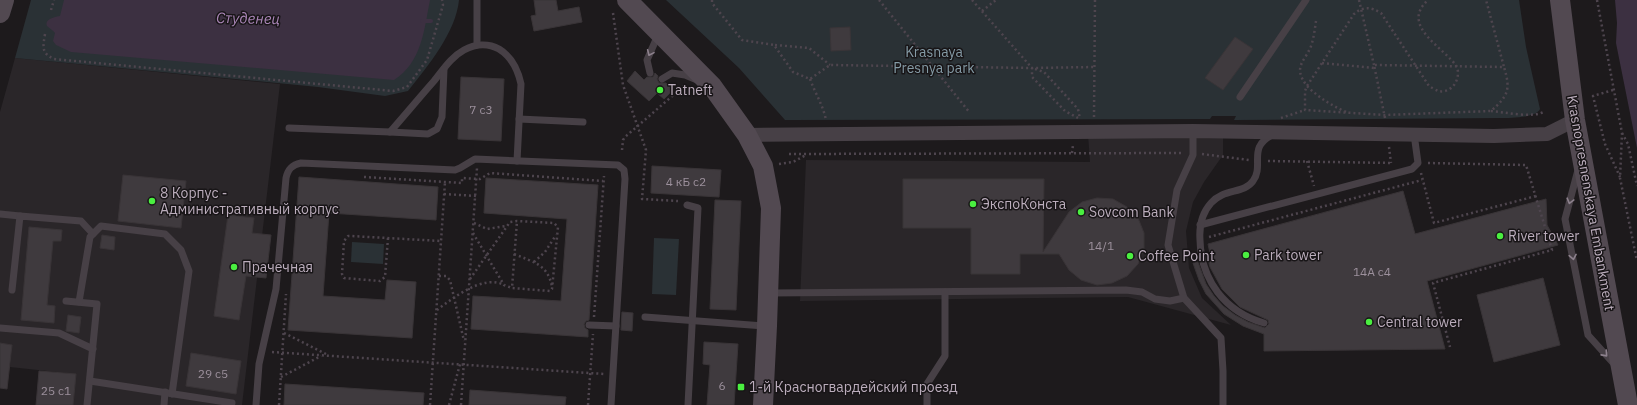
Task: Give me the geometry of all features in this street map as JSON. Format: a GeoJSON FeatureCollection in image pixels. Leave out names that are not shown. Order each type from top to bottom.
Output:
{"type":"FeatureCollection","features":[{"type":"Feature","properties":{"kind":"street"},"geometry":{"type":"LineString","coordinates":[[0,13],[4,0]]}},
{"type":"Feature","properties":{"kind":"street","name":"Krasnopresnenskaya Embankment"},"geometry":{"type":"LineString","coordinates":[[1560,0],[1575,120],[1628,405]]}},
{"type":"Feature","properties":{"kind":"street"},"geometry":{"type":"LineString","coordinates":[[620,6],[659,33],[712,86],[747,135],[763,166],[770,208],[763,405]]}},
{"type":"Feature","properties":{"kind":"street"},"geometry":{"type":"LineString","coordinates":[[747,135],[1082,125],[1193,131],[1494,136],[1547,134],[1575,120]]}},
{"type":"Feature","properties":{"kind":"lane"},"geometry":{"type":"LineString","coordinates":[[477,0],[477,45]]}},
{"type":"Feature","properties":{"kind":"lane"},"geometry":{"type":"LineString","coordinates":[[1240,97],[1306,0]]}},
{"type":"Feature","properties":{"kind":"lane"},"geometry":{"type":"LineString","coordinates":[[650,73],[647,60],[659,33]]}},
{"type":"Feature","properties":{"kind":"lane"},"geometry":{"type":"LineString","coordinates":[[390,132],[459,53],[477,45],[485,44],[496,47],[508,56],[516,67],[521,84],[517,161]]}},
{"type":"Feature","properties":{"kind":"lane"},"geometry":{"type":"LineString","coordinates":[[289,128],[428,134],[437,129],[441,124],[444,69]]}},
{"type":"Feature","properties":{"kind":"lane"},"geometry":{"type":"LineString","coordinates":[[662,79],[672,73],[693,78],[712,86]]}},
{"type":"Feature","properties":{"kind":"lane"},"geometry":{"type":"LineString","coordinates":[[519,119],[583,122]]}},
{"type":"Feature","properties":{"kind":"lane"},"geometry":{"type":"LineString","coordinates":[[1193,131],[1193,153],[1177,190],[1168,245],[1184,298],[1221,338],[1223,405]]}},
{"type":"Feature","properties":{"kind":"lane"},"geometry":{"type":"LineString","coordinates":[[1264,323],[1248,317],[1236,310],[1216,292],[1208,280],[1200,240],[1200,225],[1206,208],[1217,197],[1228,192],[1246,188],[1253,182],[1256,175],[1258,150],[1265,140],[1272,135],[1281,132]]}},
{"type":"Feature","properties":{"kind":"lane"},"geometry":{"type":"LineString","coordinates":[[1200,225],[1412,169],[1418,163],[1414,134]]}},
{"type":"Feature","properties":{"kind":"lane"},"geometry":{"type":"LineString","coordinates":[[1582,156],[1565,219],[1588,335],[1622,373]]}},
{"type":"Feature","properties":{"kind":"lane"},"geometry":{"type":"LineString","coordinates":[[256,405],[258,375],[262,351],[276,288],[286,178],[288,172],[293,166],[301,163],[455,170],[475,160],[618,165],[624,170],[625,179],[611,405]]}},
{"type":"Feature","properties":{"kind":"lane"},"geometry":{"type":"LineString","coordinates":[[687,205],[698,208],[688,405]]}},
{"type":"Feature","properties":{"kind":"lane"},"geometry":{"type":"LineString","coordinates":[[0,214],[81,221],[93,234]]}},
{"type":"Feature","properties":{"kind":"lane"},"geometry":{"type":"LineString","coordinates":[[12,290],[20,216]]}},
{"type":"Feature","properties":{"kind":"lane"},"geometry":{"type":"LineString","coordinates":[[78,302],[90,237],[101,226],[164,234],[180,250],[189,271],[169,393],[164,405]]}},
{"type":"Feature","properties":{"kind":"lane"},"geometry":{"type":"LineString","coordinates":[[768,293],[1126,290],[1142,292],[1155,299],[1170,301],[1184,298]]}},
{"type":"Feature","properties":{"kind":"lane"},"geometry":{"type":"LineString","coordinates":[[927,405],[928,384],[945,356],[945,292]]}},
{"type":"Feature","properties":{"kind":"lane"},"geometry":{"type":"LineString","coordinates":[[66,301],[97,304],[87,405]]}},
{"type":"Feature","properties":{"kind":"lane"},"geometry":{"type":"LineString","coordinates":[[645,317],[767,326]]}},
{"type":"Feature","properties":{"kind":"lane"},"geometry":{"type":"LineString","coordinates":[[591,325],[616,326]]}},
{"type":"Feature","properties":{"kind":"lane"},"geometry":{"type":"LineString","coordinates":[[0,328],[59,333],[92,349]]}},
{"type":"Feature","properties":{"kind":"lane"},"geometry":{"type":"LineString","coordinates":[[90,381],[232,403]]}},
{"type":"Feature","properties":{"kind":"path"},"geometry":{"type":"LineString","coordinates":[[51,10],[54,0]]}},
{"type":"Feature","properties":{"kind":"path"},"geometry":{"type":"LineString","coordinates":[[45,34],[42,47],[46,55],[54,59],[393,91],[406,86],[427,60],[443,5],[442,0]]}},
{"type":"Feature","properties":{"kind":"path"},"geometry":{"type":"LineString","coordinates":[[712,0],[712,3],[742,40],[809,48],[830,65]]}},
{"type":"Feature","properties":{"kind":"path"},"geometry":{"type":"LineString","coordinates":[[879,0],[935,67],[970,113]]}},
{"type":"Feature","properties":{"kind":"path"},"geometry":{"type":"LineString","coordinates":[[972,0],[1032,68],[1044,72],[1078,109],[1082,125]]}},
{"type":"Feature","properties":{"kind":"path"},"geometry":{"type":"LineString","coordinates":[[982,11],[996,0]]}},
{"type":"Feature","properties":{"kind":"path"},"geometry":{"type":"LineString","coordinates":[[1094,117],[1095,0]]}},
{"type":"Feature","properties":{"kind":"path"},"geometry":{"type":"LineString","coordinates":[[1359,0],[1385,117]]}},
{"type":"Feature","properties":{"kind":"path"},"geometry":{"type":"LineString","coordinates":[[1428,0],[1420,12],[1420,27],[1427,38],[1457,67],[1458,78],[1454,86],[1449,90],[1439,91],[1429,86],[1381,13],[1371,7],[1361,9],[1354,14],[1307,86],[1305,91],[1305,110],[1346,112],[1385,117],[1491,111],[1531,115],[1541,114],[1545,111]]}},
{"type":"Feature","properties":{"kind":"path"},"geometry":{"type":"LineString","coordinates":[[1486,0],[1507,77],[1507,89],[1503,100],[1491,111]]}},
{"type":"Feature","properties":{"kind":"path"},"geometry":{"type":"LineString","coordinates":[[1597,0],[1622,133],[1620,178]]}},
{"type":"Feature","properties":{"kind":"path"},"geometry":{"type":"LineString","coordinates":[[620,6],[623,85],[646,150],[642,199],[679,201],[687,205]]}},
{"type":"Feature","properties":{"kind":"path"},"geometry":{"type":"LineString","coordinates":[[1316,20],[1312,43],[1302,60],[1301,75],[1307,86],[1316,95],[1346,112]]}},
{"type":"Feature","properties":{"kind":"path"},"geometry":{"type":"LineString","coordinates":[[774,45],[794,72],[810,79],[816,94],[823,105],[826,120]]}},
{"type":"Feature","properties":{"kind":"path"},"geometry":{"type":"LineString","coordinates":[[1322,63],[1374,68]]}},
{"type":"Feature","properties":{"kind":"path"},"geometry":{"type":"LineString","coordinates":[[810,79],[830,65],[1032,68],[1094,67]]}},
{"type":"Feature","properties":{"kind":"path"},"geometry":{"type":"LineString","coordinates":[[1374,65],[1504,67]]}},
{"type":"Feature","properties":{"kind":"path"},"geometry":{"type":"LineString","coordinates":[[1032,68],[1032,77],[1065,111],[1082,125]]}},
{"type":"Feature","properties":{"kind":"path"},"geometry":{"type":"LineString","coordinates":[[622,150],[624,139],[693,78]]}},
{"type":"Feature","properties":{"kind":"path"},"geometry":{"type":"LineString","coordinates":[[1613,90],[1593,96],[1605,144],[1620,178],[1637,262]]}},
{"type":"Feature","properties":{"kind":"path"},"geometry":{"type":"LineString","coordinates":[[1622,133],[1628,144],[1637,186]]}},
{"type":"Feature","properties":{"kind":"path"},"geometry":{"type":"LineString","coordinates":[[1072,154],[1073,145]]}},
{"type":"Feature","properties":{"kind":"path"},"geometry":{"type":"LineString","coordinates":[[1389,145],[1391,163]]}},
{"type":"Feature","properties":{"kind":"path"},"geometry":{"type":"LineString","coordinates":[[789,154],[1193,153],[1257,160],[1526,165],[1552,250],[1433,283],[1450,347]]}},
{"type":"Feature","properties":{"kind":"path"},"geometry":{"type":"LineString","coordinates":[[776,164],[793,162],[807,154]]}},
{"type":"Feature","properties":{"kind":"path"},"geometry":{"type":"LineString","coordinates":[[1418,163],[1434,223],[1536,196]]}},
{"type":"Feature","properties":{"kind":"path"},"geometry":{"type":"LineString","coordinates":[[432,182],[462,183],[462,178],[480,179],[488,174],[603,181]]}},
{"type":"Feature","properties":{"kind":"path"},"geometry":{"type":"LineString","coordinates":[[588,405],[591,325],[604,176]]}},
{"type":"Feature","properties":{"kind":"path"},"geometry":{"type":"LineString","coordinates":[[1200,240],[1422,180]]}},
{"type":"Feature","properties":{"kind":"path"},"geometry":{"type":"LineString","coordinates":[[461,405],[476,183]]}},
{"type":"Feature","properties":{"kind":"path"},"geometry":{"type":"LineString","coordinates":[[430,405],[445,187]]}},
{"type":"Feature","properties":{"kind":"path"},"geometry":{"type":"LineString","coordinates":[[444,194],[476,196]]}},
{"type":"Feature","properties":{"kind":"path"},"geometry":{"type":"LineString","coordinates":[[470,279],[506,226],[512,220],[554,223],[558,227],[558,233],[552,289]]}},
{"type":"Feature","properties":{"kind":"path"},"geometry":{"type":"LineString","coordinates":[[512,288],[517,221]]}},
{"type":"Feature","properties":{"kind":"path"},"geometry":{"type":"LineString","coordinates":[[474,223],[484,228],[506,226]]}},
{"type":"Feature","properties":{"kind":"path"},"geometry":{"type":"LineString","coordinates":[[473,233],[504,285]]}},
{"type":"Feature","properties":{"kind":"path"},"geometry":{"type":"LineString","coordinates":[[534,262],[545,252],[558,233]]}},
{"type":"Feature","properties":{"kind":"path"},"geometry":{"type":"LineString","coordinates":[[388,238],[385,277],[383,280],[344,278],[342,267],[344,241],[346,237],[351,236],[388,238],[441,242]]}},
{"type":"Feature","properties":{"kind":"path"},"geometry":{"type":"LineString","coordinates":[[514,254],[534,262],[546,270],[551,281],[552,289]]}},
{"type":"Feature","properties":{"kind":"path"},"geometry":{"type":"LineString","coordinates":[[439,276],[446,276],[449,279],[465,344]]}},
{"type":"Feature","properties":{"kind":"path"},"geometry":{"type":"LineString","coordinates":[[437,310],[463,290],[492,282],[497,282],[512,288],[550,291],[552,289]]}},
{"type":"Feature","properties":{"kind":"path"},"geometry":{"type":"LineString","coordinates":[[284,333],[328,355]]}},
{"type":"Feature","properties":{"kind":"path"},"geometry":{"type":"LineString","coordinates":[[262,351],[613,374]]}},
{"type":"Feature","properties":{"kind":"path"},"geometry":{"type":"LineString","coordinates":[[281,377],[322,355]]}},
{"type":"Feature","properties":{"kind":"path"},"geometry":{"type":"LineString","coordinates":[[449,405],[460,364]]}},
{"type":"Feature","properties":{"kind":"shaded area"},"geometry":{"type":"Polygon","coordinates":[[[15,58],[280,84],[242,405],[73,405],[75,374],[10,367],[12,345],[0,343],[0,112],[15,58]]]}},
{"type":"Feature","properties":{"kind":"shaded area"},"geometry":{"type":"Polygon","coordinates":[[[1088,134],[1223,136],[1223,155],[1204,182],[1193,202],[1186,231],[1189,268],[1202,298],[1231,325],[1128,297],[800,301],[806,160],[1090,162],[1088,134]]]}},
{"type":"Feature","properties":{"kind":"green space"},"geometry":{"type":"Polygon","coordinates":[[[31,0],[459,0],[453,24],[440,48],[424,71],[408,91],[385,96],[318,87],[15,58],[31,0]]]}},
{"type":"Feature","properties":{"kind":"green space","name":"Krasnaya Presnya park"},"geometry":{"type":"Polygon","coordinates":[[[666,0],[1519,0],[1526,47],[1540,109],[1538,112],[1528,116],[1516,118],[1234,120],[1236,116],[1212,116],[1210,119],[785,120],[739,68],[666,0]]]}},
{"type":"Feature","properties":{"kind":"green space"},"geometry":{"type":"Polygon","coordinates":[[[654,238],[679,239],[676,295],[652,294],[654,238]]]}},
{"type":"Feature","properties":{"kind":"green space"},"geometry":{"type":"Polygon","coordinates":[[[352,242],[384,244],[383,264],[351,262],[352,242]]]}},
{"type":"Feature","properties":{"kind":"water"},"geometry":{"type":"Polygon","coordinates":[[[64,0],[430,0],[423,34],[416,55],[411,64],[394,80],[71,52],[56,45],[53,41],[55,33],[46,24],[48,20],[60,16],[64,0]]]}},
{"type":"Feature","properties":{"kind":"water"},"geometry":{"type":"Polygon","coordinates":[[[1615,0],[1637,0],[1637,148],[1616,43],[1617,23],[1615,0]]]}},
{"type":"Feature","properties":{"kind":"building"},"geometry":{"type":"Polygon","coordinates":[[[534,0],[556,0],[558,11],[579,7],[582,22],[534,31],[531,16],[536,15],[534,0]]]}},
{"type":"Feature","properties":{"kind":"building"},"geometry":{"type":"Polygon","coordinates":[[[850,27],[851,50],[831,51],[830,28],[850,27]]]}},
{"type":"Feature","properties":{"kind":"building"},"geometry":{"type":"Polygon","coordinates":[[[1235,37],[1253,49],[1223,90],[1205,78],[1235,37]]]}},
{"type":"Feature","properties":{"kind":"building"},"geometry":{"type":"Polygon","coordinates":[[[635,71],[644,80],[647,77],[653,77],[655,73],[658,76],[657,79],[659,83],[666,83],[673,90],[664,99],[657,93],[649,101],[627,81],[635,71]]]}},
{"type":"Feature","properties":{"kind":"building"},"geometry":{"type":"Polygon","coordinates":[[[461,77],[504,79],[501,141],[458,139],[461,77]]]}},
{"type":"Feature","properties":{"kind":"building"},"geometry":{"type":"Polygon","coordinates":[[[652,166],[721,170],[719,197],[651,193],[652,166]]]}},
{"type":"Feature","properties":{"kind":"building","name":"8 Корпус - Административный корпус"},"geometry":{"type":"Polygon","coordinates":[[[123,175],[186,181],[181,228],[118,221],[123,175]]]}},
{"type":"Feature","properties":{"kind":"building"},"geometry":{"type":"Polygon","coordinates":[[[299,177],[438,187],[436,220],[329,213],[323,296],[385,300],[387,280],[416,282],[412,338],[288,330],[299,177]]]}},
{"type":"Feature","properties":{"kind":"building"},"geometry":{"type":"Polygon","coordinates":[[[486,178],[598,185],[589,320],[584,324],[585,328],[588,330],[588,337],[471,329],[473,296],[561,301],[567,219],[484,213],[486,178]]]}},
{"type":"Feature","properties":{"kind":"building","name":"ЭкспоКонста"},"geometry":{"type":"Polygon","coordinates":[[[903,179],[1044,179],[1043,252],[1069,212],[1082,202],[1097,198],[1113,199],[1127,207],[1138,218],[1144,233],[1144,249],[1138,264],[1127,276],[1112,283],[1097,285],[1081,280],[1069,270],[1059,254],[1020,254],[1020,274],[971,274],[971,228],[903,228],[903,179]]]}},
{"type":"Feature","properties":{"kind":"building"},"geometry":{"type":"Polygon","coordinates":[[[1403,191],[1415,234],[1546,199],[1547,225],[1558,245],[1427,281],[1445,349],[1264,351],[1264,334],[1243,326],[1224,314],[1206,294],[1199,280],[1193,263],[1198,262],[1206,284],[1223,306],[1248,322],[1265,328],[1269,324],[1268,320],[1240,307],[1222,289],[1210,267],[1208,259],[1211,258],[1208,244],[1403,191]]]}},
{"type":"Feature","properties":{"kind":"building"},"geometry":{"type":"Polygon","coordinates":[[[715,200],[741,201],[736,310],[710,309],[715,200]]]}},
{"type":"Feature","properties":{"kind":"building","name":"Прачечная"},"geometry":{"type":"Polygon","coordinates":[[[228,215],[254,218],[252,233],[271,235],[266,278],[246,276],[239,320],[214,316],[228,215]]]}},
{"type":"Feature","properties":{"kind":"building"},"geometry":{"type":"Polygon","coordinates":[[[29,227],[62,230],[61,241],[53,241],[47,305],[55,306],[54,323],[21,320],[29,227]]]}},
{"type":"Feature","properties":{"kind":"building"},"geometry":{"type":"Polygon","coordinates":[[[102,235],[115,237],[114,250],[100,248],[102,235]]]}},
{"type":"Feature","properties":{"kind":"building"},"geometry":{"type":"Polygon","coordinates":[[[1543,278],[1560,345],[1494,362],[1477,295],[1543,278]]]}},
{"type":"Feature","properties":{"kind":"building"},"geometry":{"type":"Polygon","coordinates":[[[622,312],[633,313],[632,331],[621,330],[622,312]]]}},
{"type":"Feature","properties":{"kind":"building"},"geometry":{"type":"Polygon","coordinates":[[[68,315],[81,317],[79,333],[66,331],[68,315]]]}},
{"type":"Feature","properties":{"kind":"building"},"geometry":{"type":"Polygon","coordinates":[[[704,342],[738,344],[734,405],[707,405],[710,365],[703,364],[704,342]]]}},
{"type":"Feature","properties":{"kind":"building"},"geometry":{"type":"Polygon","coordinates":[[[0,343],[12,345],[7,389],[0,388],[0,343]]]}},
{"type":"Feature","properties":{"kind":"building"},"geometry":{"type":"Polygon","coordinates":[[[191,353],[241,361],[236,394],[186,386],[191,353]]]}},
{"type":"Feature","properties":{"kind":"building"},"geometry":{"type":"Polygon","coordinates":[[[39,371],[76,374],[73,405],[36,405],[39,371]]]}},
{"type":"Feature","properties":{"kind":"building"},"geometry":{"type":"Polygon","coordinates":[[[285,384],[424,393],[423,405],[284,405],[285,384]]]}},
{"type":"Feature","properties":{"kind":"building"},"geometry":{"type":"Polygon","coordinates":[[[470,390],[566,397],[565,405],[469,405],[470,390]]]}},
{"type":"Feature","properties":{"kind":"waterway","name":"Студенец"},"geometry":{"type":"LineString","coordinates":[[422,21],[431,21]]}},
{"type":"Feature","properties":{"kind":"place","name":"Tatneft"},"geometry":{"type":"Point","coordinates":[660,90]}},
{"type":"Feature","properties":{"kind":"place","name":"8 Корпус - Административный корпус"},"geometry":{"type":"Point","coordinates":[152,201]}},
{"type":"Feature","properties":{"kind":"place","name":"ЭкспоКонста"},"geometry":{"type":"Point","coordinates":[973,204]}},
{"type":"Feature","properties":{"kind":"place","name":"Sovcom Bank"},"geometry":{"type":"Point","coordinates":[1081,212]}},
{"type":"Feature","properties":{"kind":"place","name":"River tower"},"geometry":{"type":"Point","coordinates":[1500,236]}},
{"type":"Feature","properties":{"kind":"place","name":"Park tower"},"geometry":{"type":"Point","coordinates":[1246,255]}},
{"type":"Feature","properties":{"kind":"place","name":"Coffee Point"},"geometry":{"type":"Point","coordinates":[1130,256]}},
{"type":"Feature","properties":{"kind":"place","name":"Прачечная"},"geometry":{"type":"Point","coordinates":[234,267]}},
{"type":"Feature","properties":{"kind":"place","name":"Central tower"},"geometry":{"type":"Point","coordinates":[1369,322]}},
{"type":"Feature","properties":{"kind":"place","name":"1-й Красногвардейский проезд"},"geometry":{"type":"Point","coordinates":[741,387]}}]}
